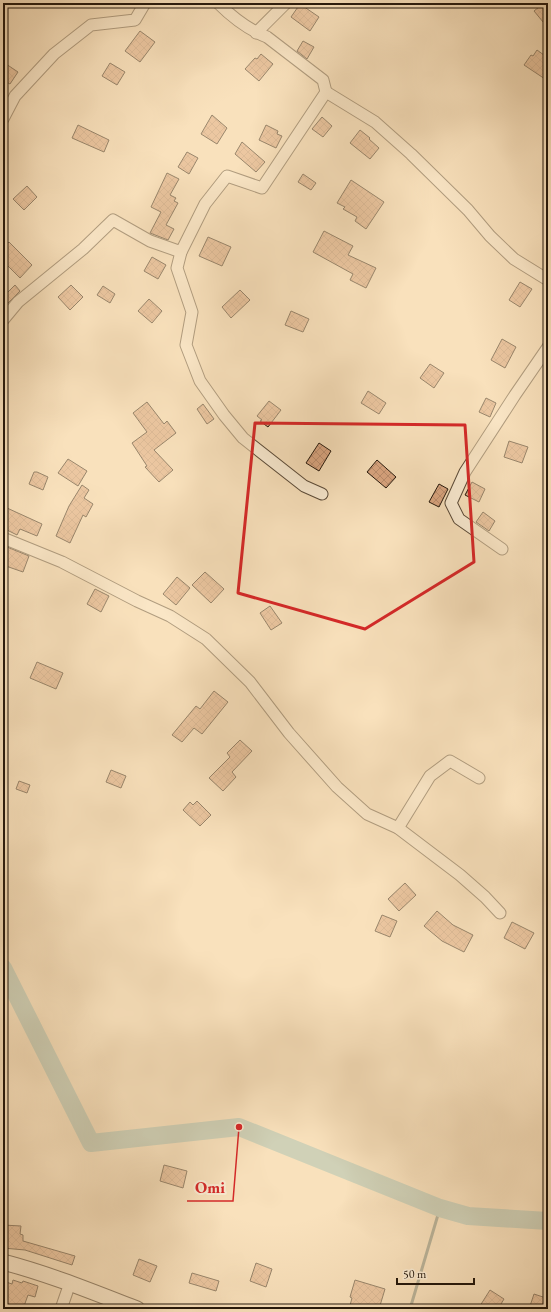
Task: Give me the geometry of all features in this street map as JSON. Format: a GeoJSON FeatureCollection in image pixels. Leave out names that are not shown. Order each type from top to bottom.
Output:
{"type":"FeatureCollection","features":[{"type":"Feature","properties":{"kind":"street"},"geometry":{"type":"LineString","coordinates":[[3,119],[15,96],[54,54],[91,26],[135,20],[145,3]]}},
{"type":"Feature","properties":{"kind":"street"},"geometry":{"type":"LineString","coordinates":[[218,3],[256,33],[266,37],[323,80],[326,92],[375,122],[411,154],[468,210],[490,236],[514,259],[548,280]]}},
{"type":"Feature","properties":{"kind":"street"},"geometry":{"type":"LineString","coordinates":[[256,33],[286,3]]}},
{"type":"Feature","properties":{"kind":"street"},"geometry":{"type":"LineString","coordinates":[[322,494],[304,486],[243,438],[224,415],[200,381],[186,345],[192,312],[177,268],[181,252],[205,204],[227,176],[262,188],[326,92]]}},
{"type":"Feature","properties":{"kind":"street"},"geometry":{"type":"LineString","coordinates":[[3,320],[18,302],[83,249],[113,220],[150,241],[181,252]]}},
{"type":"Feature","properties":{"kind":"street"},"geometry":{"type":"LineString","coordinates":[[502,549],[459,519],[451,503],[465,472],[548,347]]}},
{"type":"Feature","properties":{"kind":"street"},"geometry":{"type":"LineString","coordinates":[[3,538],[62,562],[137,601],[170,616],[206,639],[250,682],[289,733],[337,787],[367,814],[398,828],[460,875],[485,897],[500,913]]}},
{"type":"Feature","properties":{"kind":"street"},"geometry":{"type":"LineString","coordinates":[[398,828],[430,776],[450,761],[479,778]]}},
{"type":"Feature","properties":{"kind":"street"},"geometry":{"type":"LineString","coordinates":[[3,1262],[28,1268],[137,1309]]}},
{"type":"Feature","properties":{"kind":"street"},"geometry":{"type":"LineString","coordinates":[[61,1309],[70,1283]]}},
{"type":"Feature","properties":{"kind":"highlighted area"},"geometry":{"type":"Polygon","coordinates":[[[255,423],[465,425],[474,562],[365,629],[238,593],[255,423]]]}},
{"type":"Feature","properties":{"kind":"building"},"geometry":{"type":"Polygon","coordinates":[[[544,3],[548,8],[548,28],[534,11],[544,3]]]}},
{"type":"Feature","properties":{"kind":"building"},"geometry":{"type":"Polygon","coordinates":[[[300,4],[319,17],[310,31],[291,17],[300,4]]]}},
{"type":"Feature","properties":{"kind":"building"},"geometry":{"type":"Polygon","coordinates":[[[140,31],[155,42],[140,62],[125,51],[140,31]]]}},
{"type":"Feature","properties":{"kind":"building"},"geometry":{"type":"Polygon","coordinates":[[[303,41],[314,47],[307,59],[297,51],[303,41]]]}},
{"type":"Feature","properties":{"kind":"building"},"geometry":{"type":"Polygon","coordinates":[[[537,50],[548,58],[548,74],[545,79],[524,65],[531,55],[533,56],[537,50]]]}},
{"type":"Feature","properties":{"kind":"building"},"geometry":{"type":"Polygon","coordinates":[[[261,54],[273,64],[259,81],[245,69],[261,54]]]}},
{"type":"Feature","properties":{"kind":"building"},"geometry":{"type":"Polygon","coordinates":[[[110,63],[125,72],[117,85],[102,76],[110,63]]]}},
{"type":"Feature","properties":{"kind":"building"},"geometry":{"type":"Polygon","coordinates":[[[6,64],[18,72],[10,84],[3,80],[3,69],[6,64]]]}},
{"type":"Feature","properties":{"kind":"building"},"geometry":{"type":"Polygon","coordinates":[[[212,115],[227,128],[217,144],[201,134],[212,115]]]}},
{"type":"Feature","properties":{"kind":"building"},"geometry":{"type":"Polygon","coordinates":[[[322,117],[332,126],[323,137],[312,129],[322,117]]]}},
{"type":"Feature","properties":{"kind":"building"},"geometry":{"type":"Polygon","coordinates":[[[78,125],[109,140],[104,152],[72,138],[78,125]]]}},
{"type":"Feature","properties":{"kind":"building"},"geometry":{"type":"Polygon","coordinates":[[[266,125],[278,131],[277,134],[282,136],[276,148],[259,140],[266,125]]]}},
{"type":"Feature","properties":{"kind":"building"},"geometry":{"type":"Polygon","coordinates":[[[360,130],[379,148],[370,159],[350,143],[360,130]]]}},
{"type":"Feature","properties":{"kind":"building"},"geometry":{"type":"Polygon","coordinates":[[[242,142],[265,162],[256,172],[235,154],[242,142]]]}},
{"type":"Feature","properties":{"kind":"building"},"geometry":{"type":"Polygon","coordinates":[[[187,152],[198,158],[189,174],[178,167],[187,152]]]}},
{"type":"Feature","properties":{"kind":"building"},"geometry":{"type":"Polygon","coordinates":[[[167,173],[179,179],[170,195],[176,198],[174,201],[178,203],[166,225],[174,229],[168,240],[150,233],[161,212],[151,207],[167,173]]]}},
{"type":"Feature","properties":{"kind":"building"},"geometry":{"type":"Polygon","coordinates":[[[303,174],[316,183],[311,190],[298,182],[303,174]]]}},
{"type":"Feature","properties":{"kind":"building"},"geometry":{"type":"Polygon","coordinates":[[[351,180],[384,202],[366,229],[355,221],[357,217],[343,209],[345,207],[337,203],[351,180]]]}},
{"type":"Feature","properties":{"kind":"building"},"geometry":{"type":"Polygon","coordinates":[[[27,186],[37,197],[24,210],[13,199],[27,186]]]}},
{"type":"Feature","properties":{"kind":"building"},"geometry":{"type":"Polygon","coordinates":[[[324,231],[353,246],[348,255],[376,268],[366,288],[350,280],[353,274],[313,252],[324,231]]]}},
{"type":"Feature","properties":{"kind":"building"},"geometry":{"type":"Polygon","coordinates":[[[208,237],[231,247],[222,266],[199,256],[208,237]]]}},
{"type":"Feature","properties":{"kind":"building"},"geometry":{"type":"Polygon","coordinates":[[[9,242],[32,265],[20,278],[3,261],[3,248],[9,242]]]}},
{"type":"Feature","properties":{"kind":"building"},"geometry":{"type":"Polygon","coordinates":[[[152,257],[166,265],[158,279],[144,271],[152,257]]]}},
{"type":"Feature","properties":{"kind":"building"},"geometry":{"type":"Polygon","coordinates":[[[520,282],[532,289],[520,307],[509,300],[520,282]]]}},
{"type":"Feature","properties":{"kind":"building"},"geometry":{"type":"Polygon","coordinates":[[[15,285],[20,291],[6,305],[3,302],[3,297],[15,285]]]}},
{"type":"Feature","properties":{"kind":"building"},"geometry":{"type":"Polygon","coordinates":[[[71,285],[83,297],[70,310],[58,297],[71,285]]]}},
{"type":"Feature","properties":{"kind":"building"},"geometry":{"type":"Polygon","coordinates":[[[103,286],[115,294],[110,303],[97,295],[103,286]]]}},
{"type":"Feature","properties":{"kind":"building"},"geometry":{"type":"Polygon","coordinates":[[[240,290],[250,300],[231,318],[222,307],[240,290]]]}},
{"type":"Feature","properties":{"kind":"building"},"geometry":{"type":"Polygon","coordinates":[[[149,299],[162,311],[152,323],[138,311],[149,299]]]}},
{"type":"Feature","properties":{"kind":"building"},"geometry":{"type":"Polygon","coordinates":[[[291,311],[309,319],[303,332],[285,325],[291,311]]]}},
{"type":"Feature","properties":{"kind":"building"},"geometry":{"type":"Polygon","coordinates":[[[502,339],[516,347],[505,368],[491,360],[502,339]]]}},
{"type":"Feature","properties":{"kind":"building"},"geometry":{"type":"Polygon","coordinates":[[[430,364],[444,373],[434,388],[420,378],[430,364]]]}},
{"type":"Feature","properties":{"kind":"building"},"geometry":{"type":"Polygon","coordinates":[[[368,391],[386,403],[379,414],[361,403],[368,391]]]}},
{"type":"Feature","properties":{"kind":"building"},"geometry":{"type":"Polygon","coordinates":[[[486,398],[496,403],[490,417],[479,412],[486,398]]]}},
{"type":"Feature","properties":{"kind":"building"},"geometry":{"type":"Polygon","coordinates":[[[269,401],[281,410],[268,427],[260,421],[262,420],[257,416],[269,401]]]}},
{"type":"Feature","properties":{"kind":"building"},"geometry":{"type":"Polygon","coordinates":[[[147,402],[164,424],[167,421],[176,433],[154,450],[173,470],[159,482],[145,467],[147,466],[132,443],[147,432],[133,413],[147,402]]]}},
{"type":"Feature","properties":{"kind":"building"},"geometry":{"type":"Polygon","coordinates":[[[203,404],[214,419],[207,424],[197,409],[203,404]]]}},
{"type":"Feature","properties":{"kind":"building"},"geometry":{"type":"Polygon","coordinates":[[[509,441],[528,447],[522,463],[504,457],[509,441]]]}},
{"type":"Feature","properties":{"kind":"building"},"geometry":{"type":"Polygon","coordinates":[[[319,443],[331,451],[319,471],[306,463],[319,443]]]}},
{"type":"Feature","properties":{"kind":"building"},"geometry":{"type":"Polygon","coordinates":[[[68,459],[87,471],[78,486],[58,473],[68,459]]]}},
{"type":"Feature","properties":{"kind":"building"},"geometry":{"type":"Polygon","coordinates":[[[377,460],[396,477],[386,488],[367,472],[377,460]]]}},
{"type":"Feature","properties":{"kind":"building"},"geometry":{"type":"Polygon","coordinates":[[[34,472],[48,477],[43,490],[29,484],[34,472]]]}},
{"type":"Feature","properties":{"kind":"building"},"geometry":{"type":"Polygon","coordinates":[[[472,482],[485,489],[479,502],[465,495],[472,482]]]}},
{"type":"Feature","properties":{"kind":"building"},"geometry":{"type":"Polygon","coordinates":[[[439,484],[448,489],[439,507],[429,502],[439,484]]]}},
{"type":"Feature","properties":{"kind":"building"},"geometry":{"type":"Polygon","coordinates":[[[82,485],[89,490],[84,498],[93,504],[86,517],[83,515],[70,543],[56,536],[69,506],[82,485]]]}},
{"type":"Feature","properties":{"kind":"building"},"geometry":{"type":"Polygon","coordinates":[[[7,508],[42,524],[37,536],[20,529],[17,535],[3,528],[3,515],[7,508]]]}},
{"type":"Feature","properties":{"kind":"building"},"geometry":{"type":"Polygon","coordinates":[[[483,512],[495,521],[489,531],[476,522],[483,512]]]}},
{"type":"Feature","properties":{"kind":"building"},"geometry":{"type":"Polygon","coordinates":[[[7,547],[29,556],[23,572],[3,565],[3,558],[7,547]]]}},
{"type":"Feature","properties":{"kind":"building"},"geometry":{"type":"Polygon","coordinates":[[[205,572],[224,589],[211,603],[192,585],[205,572]]]}},
{"type":"Feature","properties":{"kind":"building"},"geometry":{"type":"Polygon","coordinates":[[[177,577],[190,588],[176,605],[163,594],[177,577]]]}},
{"type":"Feature","properties":{"kind":"building"},"geometry":{"type":"Polygon","coordinates":[[[95,589],[109,596],[101,612],[87,604],[95,589]]]}},
{"type":"Feature","properties":{"kind":"building"},"geometry":{"type":"Polygon","coordinates":[[[270,606],[282,623],[271,630],[260,613],[270,606]]]}},
{"type":"Feature","properties":{"kind":"building"},"geometry":{"type":"Polygon","coordinates":[[[37,662],[63,673],[56,689],[30,678],[37,662]]]}},
{"type":"Feature","properties":{"kind":"building"},"geometry":{"type":"Polygon","coordinates":[[[214,691],[228,702],[202,734],[194,728],[182,742],[172,735],[196,706],[200,709],[214,691]]]}},
{"type":"Feature","properties":{"kind":"building"},"geometry":{"type":"Polygon","coordinates":[[[240,740],[252,751],[232,772],[236,777],[223,791],[209,778],[230,757],[227,753],[240,740]]]}},
{"type":"Feature","properties":{"kind":"building"},"geometry":{"type":"Polygon","coordinates":[[[111,770],[126,776],[121,788],[106,782],[111,770]]]}},
{"type":"Feature","properties":{"kind":"building"},"geometry":{"type":"Polygon","coordinates":[[[19,781],[30,785],[27,793],[16,789],[19,781]]]}},
{"type":"Feature","properties":{"kind":"building"},"geometry":{"type":"Polygon","coordinates":[[[197,801],[211,815],[200,826],[183,810],[190,802],[193,805],[197,801]]]}},
{"type":"Feature","properties":{"kind":"building"},"geometry":{"type":"Polygon","coordinates":[[[405,883],[416,895],[399,911],[388,899],[405,883]]]}},
{"type":"Feature","properties":{"kind":"building"},"geometry":{"type":"Polygon","coordinates":[[[437,911],[453,925],[473,935],[464,952],[442,941],[424,926],[437,911]]]}},
{"type":"Feature","properties":{"kind":"building"},"geometry":{"type":"Polygon","coordinates":[[[382,915],[397,921],[390,937],[375,931],[382,915]]]}},
{"type":"Feature","properties":{"kind":"building"},"geometry":{"type":"Polygon","coordinates":[[[512,922],[534,933],[525,949],[504,938],[512,922]]]}},
{"type":"Feature","properties":{"kind":"building"},"geometry":{"type":"Polygon","coordinates":[[[164,1165],[187,1171],[183,1188],[160,1181],[164,1165]]]}},
{"type":"Feature","properties":{"kind":"building"},"geometry":{"type":"Polygon","coordinates":[[[3,1225],[21,1226],[20,1234],[23,1235],[23,1241],[75,1256],[72,1265],[25,1250],[3,1248],[3,1225]]]}},
{"type":"Feature","properties":{"kind":"building"},"geometry":{"type":"Polygon","coordinates":[[[139,1259],[157,1266],[150,1282],[133,1275],[139,1259]]]}},
{"type":"Feature","properties":{"kind":"building"},"geometry":{"type":"Polygon","coordinates":[[[256,1263],[272,1269],[266,1287],[250,1281],[256,1263]]]}},
{"type":"Feature","properties":{"kind":"building"},"geometry":{"type":"Polygon","coordinates":[[[192,1273],[219,1281],[216,1291],[189,1283],[192,1273]]]}},
{"type":"Feature","properties":{"kind":"building"},"geometry":{"type":"Polygon","coordinates":[[[13,1280],[22,1283],[23,1281],[38,1286],[35,1297],[28,1295],[23,1309],[3,1309],[3,1281],[12,1284],[13,1280]]]}},
{"type":"Feature","properties":{"kind":"building"},"geometry":{"type":"Polygon","coordinates":[[[355,1280],[385,1289],[379,1309],[349,1309],[352,1298],[350,1297],[355,1280]]]}},
{"type":"Feature","properties":{"kind":"building"},"geometry":{"type":"Polygon","coordinates":[[[490,1290],[504,1299],[498,1309],[478,1309],[490,1290]]]}},
{"type":"Feature","properties":{"kind":"building"},"geometry":{"type":"Polygon","coordinates":[[[534,1294],[546,1298],[542,1309],[529,1309],[534,1294]]]}},
{"type":"Feature","properties":{"kind":"waterway"},"geometry":{"type":"LineString","coordinates":[[3,968],[91,1143],[239,1127],[440,1208],[468,1216],[548,1221]]}},
{"type":"Feature","properties":{"kind":"waterway"},"geometry":{"type":"LineString","coordinates":[[410,1309],[440,1208]]}},
{"type":"Feature","properties":{"kind":"place","name":"Omi"},"geometry":{"type":"Point","coordinates":[239,1127]}}]}
